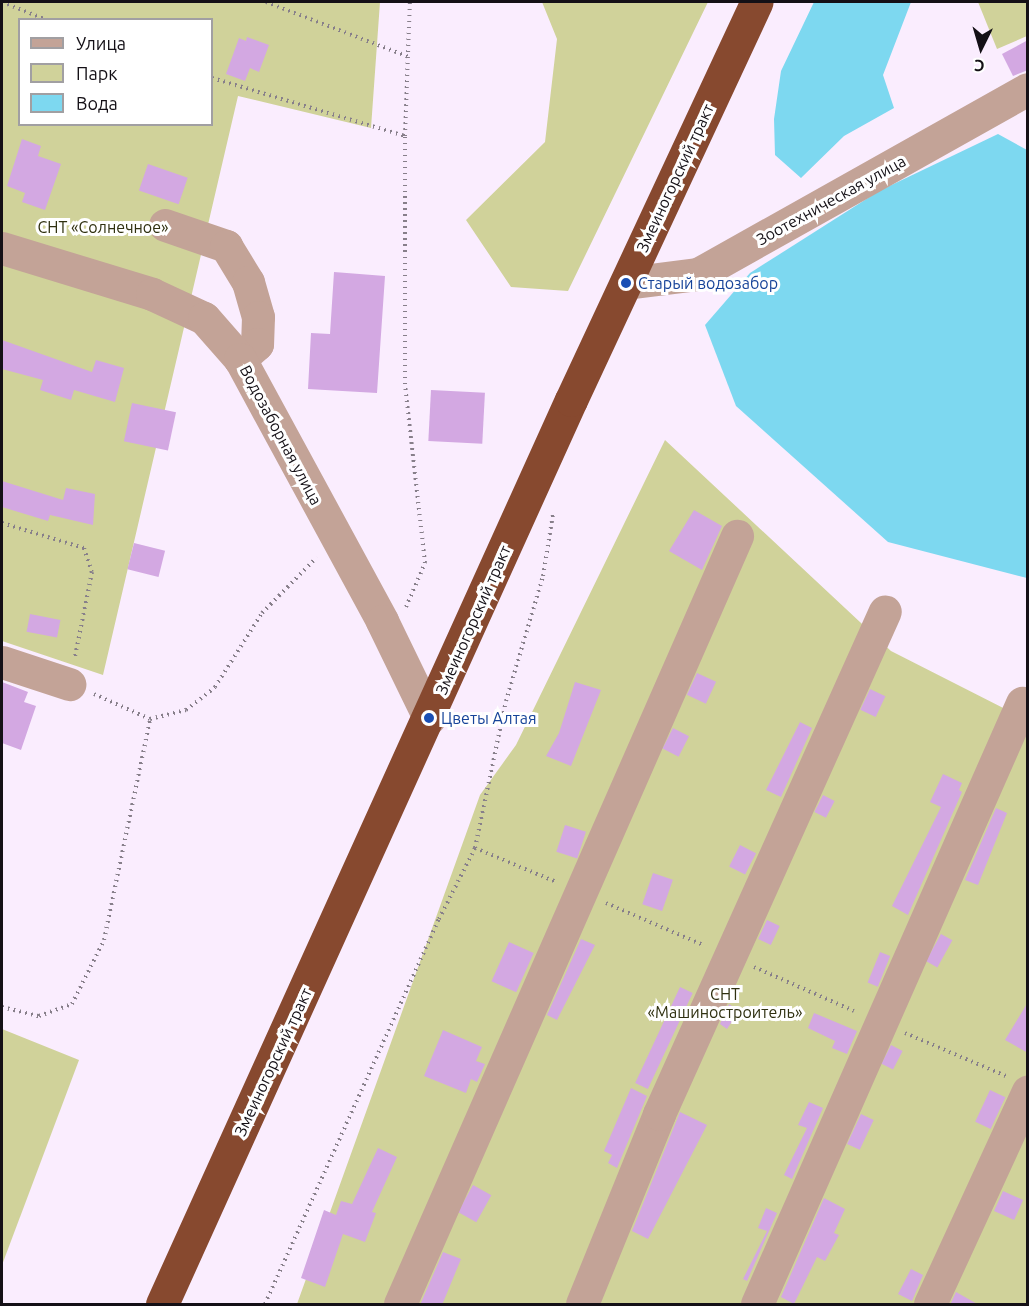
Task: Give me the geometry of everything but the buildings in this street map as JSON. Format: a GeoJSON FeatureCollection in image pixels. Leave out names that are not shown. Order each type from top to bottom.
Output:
{"type":"FeatureCollection","features":[{"type":"Feature","properties":{"kind":"highway","name":"Змеиногорский тракт"},"geometry":{"type":"LineString","coordinates":[[162,1305],[626,284],[757,2]]}},
{"type":"Feature","properties":{"kind":"street","name":"Зоотехническая улица"},"geometry":{"type":"LineString","coordinates":[[626,284],[698,274],[1028,89]]}},
{"type":"Feature","properties":{"kind":"street"},"geometry":{"type":"LineString","coordinates":[[165,225],[226,246],[248,282],[258,317],[257,344],[240,359]]}},
{"type":"Feature","properties":{"kind":"street","name":"Водозаборная улица"},"geometry":{"type":"LineString","coordinates":[[2,248],[162,299],[204,318],[240,359],[382,621],[429,718]]}},
{"type":"Feature","properties":{"kind":"street"},"geometry":{"type":"LineString","coordinates":[[400,1305],[737,536]]}},
{"type":"Feature","properties":{"kind":"street"},"geometry":{"type":"LineString","coordinates":[[582,1305],[659,1114],[885,611]]}},
{"type":"Feature","properties":{"kind":"street"},"geometry":{"type":"LineString","coordinates":[[2,662],[69,684]]}},
{"type":"Feature","properties":{"kind":"street"},"geometry":{"type":"LineString","coordinates":[[757,1305],[1022,704]]}},
{"type":"Feature","properties":{"kind":"street"},"geometry":{"type":"LineString","coordinates":[[930,1305],[1028,1091]]}},
{"type":"Feature","properties":{"kind":"path"},"geometry":{"type":"LineString","coordinates":[[2,2],[42,18]]}},
{"type":"Feature","properties":{"kind":"path"},"geometry":{"type":"LineString","coordinates":[[266,2],[409,57]]}},
{"type":"Feature","properties":{"kind":"path"},"geometry":{"type":"LineString","coordinates":[[382,621],[410,604],[425,562],[405,384],[408,276],[405,136],[410,2]]}},
{"type":"Feature","properties":{"kind":"path"},"geometry":{"type":"LineString","coordinates":[[213,78],[405,136]]}},
{"type":"Feature","properties":{"kind":"path"},"geometry":{"type":"LineString","coordinates":[[264,1305],[439,919],[475,848],[506,701],[543,576],[554,506]]}},
{"type":"Feature","properties":{"kind":"path"},"geometry":{"type":"LineString","coordinates":[[2,523],[84,548],[92,572],[69,684],[150,719],[186,710],[215,687],[262,613],[335,538]]}},
{"type":"Feature","properties":{"kind":"path"},"geometry":{"type":"LineString","coordinates":[[2,1007],[39,1016],[72,1004],[104,940],[150,719]]}},
{"type":"Feature","properties":{"kind":"green space","name":"СНТ «Солнечное»"},"geometry":{"type":"Polygon","coordinates":[[[2,2],[380,2],[371,128],[238,96],[103,675],[2,641],[2,2]]]}},
{"type":"Feature","properties":{"kind":"green space"},"geometry":{"type":"Polygon","coordinates":[[[542,2],[708,2],[568,291],[511,287],[466,220],[545,142],[557,39],[542,2]]]}},
{"type":"Feature","properties":{"kind":"green space"},"geometry":{"type":"Polygon","coordinates":[[[978,2],[1027,2],[1027,36],[997,49],[978,2]]]}},
{"type":"Feature","properties":{"kind":"green space","name":"СНТ «Машиностроитель»"},"geometry":{"type":"Polygon","coordinates":[[[665,440],[891,651],[1027,720],[1027,1304],[297,1304],[480,795],[516,745],[665,440]]]}},
{"type":"Feature","properties":{"kind":"green space"},"geometry":{"type":"Polygon","coordinates":[[[2,1029],[79,1060],[2,1265],[2,1029]]]}},
{"type":"Feature","properties":{"kind":"water"},"geometry":{"type":"Polygon","coordinates":[[[814,2],[911,2],[883,75],[894,108],[844,136],[801,178],[775,155],[774,119],[781,71],[814,2]]]}},
{"type":"Feature","properties":{"kind":"water"},"geometry":{"type":"Polygon","coordinates":[[[998,134],[1027,150],[1027,578],[888,542],[736,406],[705,325],[750,273],[879,191],[998,134]]]}},
{"type":"Feature","properties":{"kind":"place","name":"Старый водозабор"},"geometry":{"type":"Point","coordinates":[626,283]}},
{"type":"Feature","properties":{"kind":"place","name":"Цветы Алтая"},"geometry":{"type":"Point","coordinates":[429,718]}}]}
